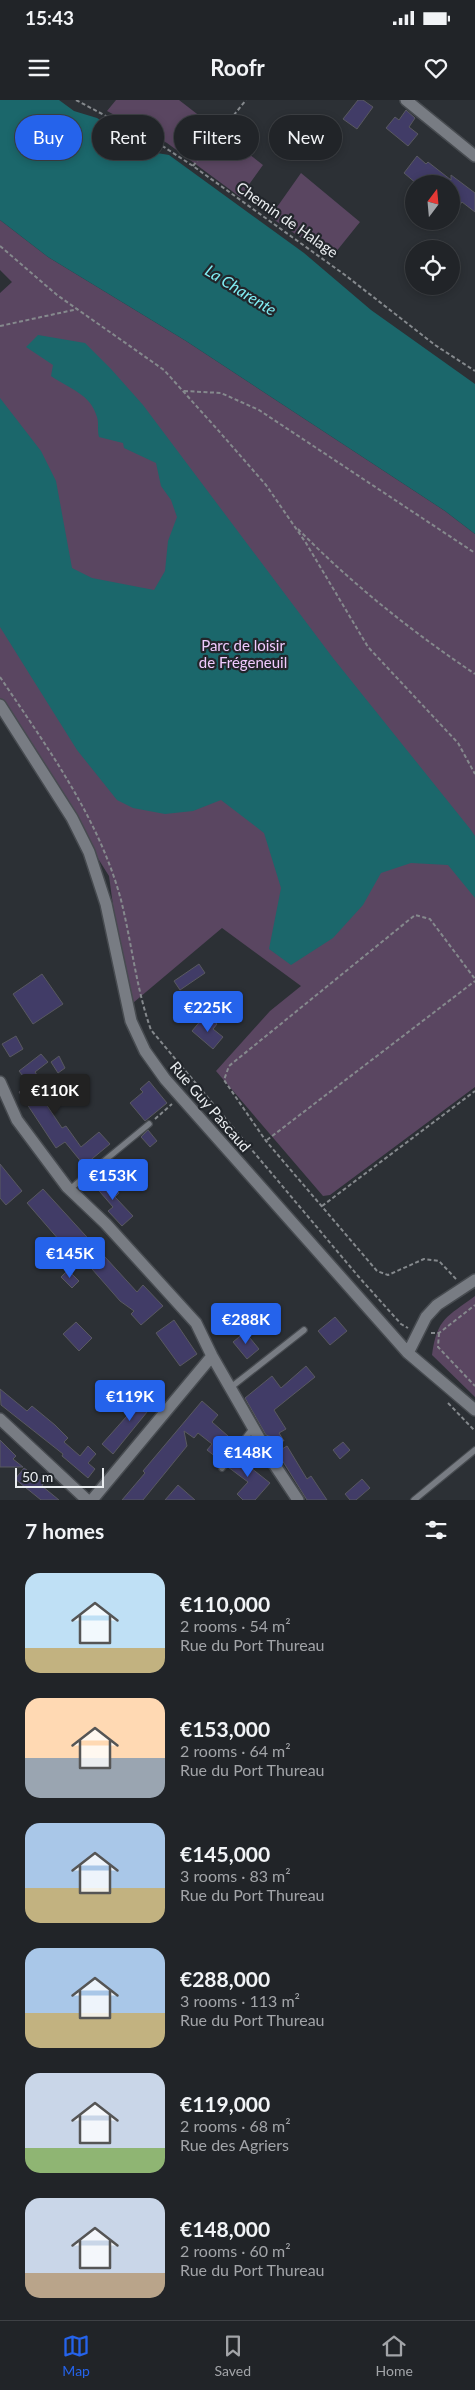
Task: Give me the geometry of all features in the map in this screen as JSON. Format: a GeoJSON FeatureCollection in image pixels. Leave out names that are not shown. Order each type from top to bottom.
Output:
{"type":"FeatureCollection","features":[{"type":"Feature","properties":{"kind":"street"},"geometry":{"type":"LineString","coordinates":[[406,100],[474,154]]}},
{"type":"Feature","properties":{"kind":"street","name":"Rue Guy Pascaud"},"geometry":{"type":"LineString","coordinates":[[0,704],[72,818],[89,852],[106,904],[131,1021],[145,1051],[180,1097],[408,1354],[475,1410]]}},
{"type":"Feature","properties":{"kind":"street"},"geometry":{"type":"LineString","coordinates":[[0,1082],[17,1120],[70,1189],[106,1224],[196,1323],[212,1356],[253,1428],[298,1500]]}},
{"type":"Feature","properties":{"kind":"street"},"geometry":{"type":"LineString","coordinates":[[408,1354],[426,1317],[437,1305],[475,1280]]}},
{"type":"Feature","properties":{"kind":"street"},"geometry":{"type":"LineString","coordinates":[[92,1500],[212,1356]]}},
{"type":"Feature","properties":{"kind":"street"},"geometry":{"type":"LineString","coordinates":[[1,1421],[87,1500]]}},
{"type":"Feature","properties":{"kind":"lane"},"geometry":{"type":"LineString","coordinates":[[70,1189],[149,1124]]}},
{"type":"Feature","properties":{"kind":"lane"},"geometry":{"type":"LineString","coordinates":[[230,1388],[304,1330]]}},
{"type":"Feature","properties":{"kind":"lane"},"geometry":{"type":"LineString","coordinates":[[222,1468],[253,1428]]}},
{"type":"Feature","properties":{"kind":"lane"},"geometry":{"type":"LineString","coordinates":[[414,1500],[475,1450]]}},
{"type":"Feature","properties":{"kind":"path","name":"Chemin de Halage"},"geometry":{"type":"LineString","coordinates":[[76,100],[164,147],[193,166],[345,275],[435,345],[475,371]]}},
{"type":"Feature","properties":{"kind":"path"},"geometry":{"type":"LineString","coordinates":[[193,166],[246,100]]}},
{"type":"Feature","properties":{"kind":"path"},"geometry":{"type":"LineString","coordinates":[[0,246],[50,289],[164,370],[266,485],[292,523],[368,647],[458,743],[475,774]]}},
{"type":"Feature","properties":{"kind":"path"},"geometry":{"type":"LineString","coordinates":[[0,326],[78,309]]}},
{"type":"Feature","properties":{"kind":"path"},"geometry":{"type":"LineString","coordinates":[[183,392],[221,393],[258,410],[475,553]]}},
{"type":"Feature","properties":{"kind":"path"},"geometry":{"type":"LineString","coordinates":[[292,523],[376,603],[428,643],[475,674]]}},
{"type":"Feature","properties":{"kind":"path"},"geometry":{"type":"LineString","coordinates":[[0,677],[46,745],[96,830],[121,900],[142,1007],[151,1030],[358,1276],[401,1324],[418,1333],[439,1333],[475,1305]]}},
{"type":"Feature","properties":{"kind":"path"},"geometry":{"type":"LineString","coordinates":[[266,1141],[475,980],[430,919],[415,915],[229,1066],[224,1080],[266,1141],[376,1271],[388,1275],[424,1259],[439,1261],[464,1287]]}},
{"type":"Feature","properties":{"kind":"path"},"geometry":{"type":"LineString","coordinates":[[322,1206],[475,1090]]}},
{"type":"Feature","properties":{"kind":"path"},"geometry":{"type":"LineString","coordinates":[[149,1124],[180,1097]]}},
{"type":"Feature","properties":{"kind":"path"},"geometry":{"type":"LineString","coordinates":[[439,1333],[438,1347],[475,1386]]}},
{"type":"Feature","properties":{"kind":"green space"},"geometry":{"type":"Polygon","coordinates":[[[116,100],[179,100],[198,115],[174,115],[174,148],[164,141],[164,115],[114,115],[107,111],[116,100]]]}},
{"type":"Feature","properties":{"kind":"green space"},"geometry":{"type":"Polygon","coordinates":[[[190,160],[257,160],[263,165],[240,197],[190,160]]]}},
{"type":"Feature","properties":{"kind":"green space"},"geometry":{"type":"Polygon","coordinates":[[[301,173],[360,222],[331,258],[270,217],[301,173]]]}},
{"type":"Feature","properties":{"kind":"green space","name":"Parc de loisir de Frégeneuil"},"geometry":{"type":"Polygon","coordinates":[[[0,220],[48,257],[186,341],[445,511],[475,534],[475,1087],[330,1195],[323,1196],[216,1071],[270,1011],[301,986],[222,928],[127,1008],[109,876],[0,702],[0,293],[12,282],[0,270],[0,220]]]}},
{"type":"Feature","properties":{"kind":"green space"},"geometry":{"type":"Polygon","coordinates":[[[475,1296],[475,1397],[432,1355],[440,1326],[450,1314],[475,1296]]]}},
{"type":"Feature","properties":{"kind":"water","name":"La Charente"},"geometry":{"type":"Polygon","coordinates":[[[0,100],[59,100],[74,111],[92,116],[92,160],[164,160],[164,154],[169,155],[304,253],[371,310],[475,384],[475,534],[445,511],[186,341],[48,257],[0,220],[0,100]]]}},
{"type":"Feature","properties":{"kind":"water"},"geometry":{"type":"Polygon","coordinates":[[[38,335],[85,343],[143,405],[333,658],[471,830],[475,836],[475,898],[448,865],[411,863],[381,873],[363,905],[333,938],[291,965],[269,949],[281,888],[264,833],[221,800],[193,811],[165,814],[133,808],[117,800],[77,750],[0,627],[0,398],[41,451],[56,481],[72,568],[92,578],[154,590],[165,571],[168,541],[177,517],[171,500],[161,486],[156,463],[124,448],[123,443],[99,437],[97,417],[90,403],[78,392],[51,376],[53,365],[26,347],[38,335]]]}},
{"type":"Feature","properties":{"kind":"building"},"geometry":{"type":"Polygon","coordinates":[[[358,100],[363,100],[373,107],[357,129],[343,119],[358,100]]]}},
{"type":"Feature","properties":{"kind":"building"},"geometry":{"type":"Polygon","coordinates":[[[406,110],[415,118],[409,127],[418,134],[408,146],[386,128],[395,117],[399,120],[406,110]]]}},
{"type":"Feature","properties":{"kind":"building"},"geometry":{"type":"Polygon","coordinates":[[[417,156],[445,175],[406,175],[404,173],[417,156]]]}},
{"type":"Feature","properties":{"kind":"building"},"geometry":{"type":"Polygon","coordinates":[[[460,182],[475,193],[475,212],[462,202],[460,205],[460,182]]]}},
{"type":"Feature","properties":{"kind":"building"},"geometry":{"type":"Polygon","coordinates":[[[199,964],[205,973],[180,990],[174,981],[199,964]]]}},
{"type":"Feature","properties":{"kind":"building"},"geometry":{"type":"Polygon","coordinates":[[[42,974],[63,1004],[33,1024],[13,994],[42,974]]]}},
{"type":"Feature","properties":{"kind":"building"},"geometry":{"type":"Polygon","coordinates":[[[209,1017],[217,1024],[213,1029],[223,1037],[213,1049],[192,1031],[202,1019],[205,1022],[209,1017]]]}},
{"type":"Feature","properties":{"kind":"building"},"geometry":{"type":"Polygon","coordinates":[[[16,1036],[23,1049],[10,1057],[2,1044],[16,1036]]]}},
{"type":"Feature","properties":{"kind":"building"},"geometry":{"type":"Polygon","coordinates":[[[41,1054],[48,1062],[35,1072],[47,1090],[40,1095],[62,1128],[66,1126],[81,1147],[99,1132],[110,1144],[87,1163],[86,1161],[83,1164],[65,1142],[56,1148],[19,1092],[30,1085],[19,1071],[41,1054]]]}},
{"type":"Feature","properties":{"kind":"building"},"geometry":{"type":"Polygon","coordinates":[[[59,1056],[65,1068],[58,1073],[51,1062],[59,1056]]]}},
{"type":"Feature","properties":{"kind":"building"},"geometry":{"type":"Polygon","coordinates":[[[149,1081],[167,1103],[145,1121],[130,1103],[143,1092],[140,1089],[149,1081]]]}},
{"type":"Feature","properties":{"kind":"building"},"geometry":{"type":"Polygon","coordinates":[[[148,1130],[157,1141],[150,1147],[141,1137],[148,1130]]]}},
{"type":"Feature","properties":{"kind":"building"},"geometry":{"type":"Polygon","coordinates":[[[0,1164],[22,1191],[6,1205],[0,1198],[0,1164]]]}},
{"type":"Feature","properties":{"kind":"building"},"geometry":{"type":"Polygon","coordinates":[[[105,1176],[119,1193],[115,1197],[133,1216],[122,1226],[108,1211],[113,1207],[94,1185],[105,1176]]]}},
{"type":"Feature","properties":{"kind":"building"},"geometry":{"type":"Polygon","coordinates":[[[43,1189],[137,1292],[143,1285],[163,1306],[141,1325],[131,1314],[134,1311],[120,1301],[78,1253],[62,1268],[47,1253],[60,1241],[27,1203],[43,1189]]]}},
{"type":"Feature","properties":{"kind":"building"},"geometry":{"type":"Polygon","coordinates":[[[68,1270],[79,1281],[72,1288],[61,1277],[68,1270]]]}},
{"type":"Feature","properties":{"kind":"building"},"geometry":{"type":"Polygon","coordinates":[[[335,1317],[347,1331],[330,1345],[318,1331],[335,1317]]]}},
{"type":"Feature","properties":{"kind":"building"},"geometry":{"type":"Polygon","coordinates":[[[174,1320],[197,1354],[180,1366],[156,1333],[174,1320]]]}},
{"type":"Feature","properties":{"kind":"building"},"geometry":{"type":"Polygon","coordinates":[[[76,1322],[92,1338],[79,1351],[63,1334],[76,1322]]]}},
{"type":"Feature","properties":{"kind":"building"},"geometry":{"type":"Polygon","coordinates":[[[245,1332],[259,1349],[247,1359],[233,1342],[245,1332]]]}},
{"type":"Feature","properties":{"kind":"building"},"geometry":{"type":"Polygon","coordinates":[[[306,1366],[315,1377],[274,1410],[286,1429],[279,1433],[284,1441],[266,1435],[245,1398],[272,1376],[281,1388],[306,1366]]]}},
{"type":"Feature","properties":{"kind":"building"},"geometry":{"type":"Polygon","coordinates":[[[0,1389],[27,1411],[32,1406],[55,1425],[68,1438],[64,1442],[80,1456],[88,1446],[96,1454],[88,1463],[95,1469],[88,1478],[62,1456],[63,1454],[1,1405],[0,1389]]]}},
{"type":"Feature","properties":{"kind":"building"},"geometry":{"type":"Polygon","coordinates":[[[151,1389],[160,1396],[113,1454],[102,1444],[151,1389]]]}},
{"type":"Feature","properties":{"kind":"building"},"geometry":{"type":"Polygon","coordinates":[[[202,1401],[218,1415],[212,1422],[236,1443],[221,1461],[207,1450],[212,1444],[198,1433],[194,1438],[184,1431],[187,1446],[143,1500],[122,1500],[145,1473],[143,1471],[202,1401]]]}},
{"type":"Feature","properties":{"kind":"building"},"geometry":{"type":"Polygon","coordinates":[[[0,1440],[16,1456],[13,1459],[23,1467],[0,1467],[0,1440]]]}},
{"type":"Feature","properties":{"kind":"building"},"geometry":{"type":"Polygon","coordinates":[[[343,1442],[350,1450],[340,1459],[333,1450],[343,1442]]]}},
{"type":"Feature","properties":{"kind":"building"},"geometry":{"type":"Polygon","coordinates":[[[287,1446],[307,1479],[311,1476],[327,1500],[307,1500],[277,1452],[287,1446]]]}},
{"type":"Feature","properties":{"kind":"building"},"geometry":{"type":"Polygon","coordinates":[[[241,1451],[250,1459],[246,1464],[270,1483],[255,1500],[243,1500],[237,1494],[248,1482],[228,1467],[241,1451]]]}},
{"type":"Feature","properties":{"kind":"building"},"geometry":{"type":"Polygon","coordinates":[[[24,1468],[44,1482],[42,1486],[59,1500],[41,1500],[15,1479],[24,1468]]]}},
{"type":"Feature","properties":{"kind":"building"},"geometry":{"type":"Polygon","coordinates":[[[362,1479],[370,1488],[356,1500],[350,1500],[345,1494],[362,1479]]]}},
{"type":"Feature","properties":{"kind":"building"},"geometry":{"type":"Polygon","coordinates":[[[178,1485],[195,1500],[165,1500],[178,1485]]]}}]}
